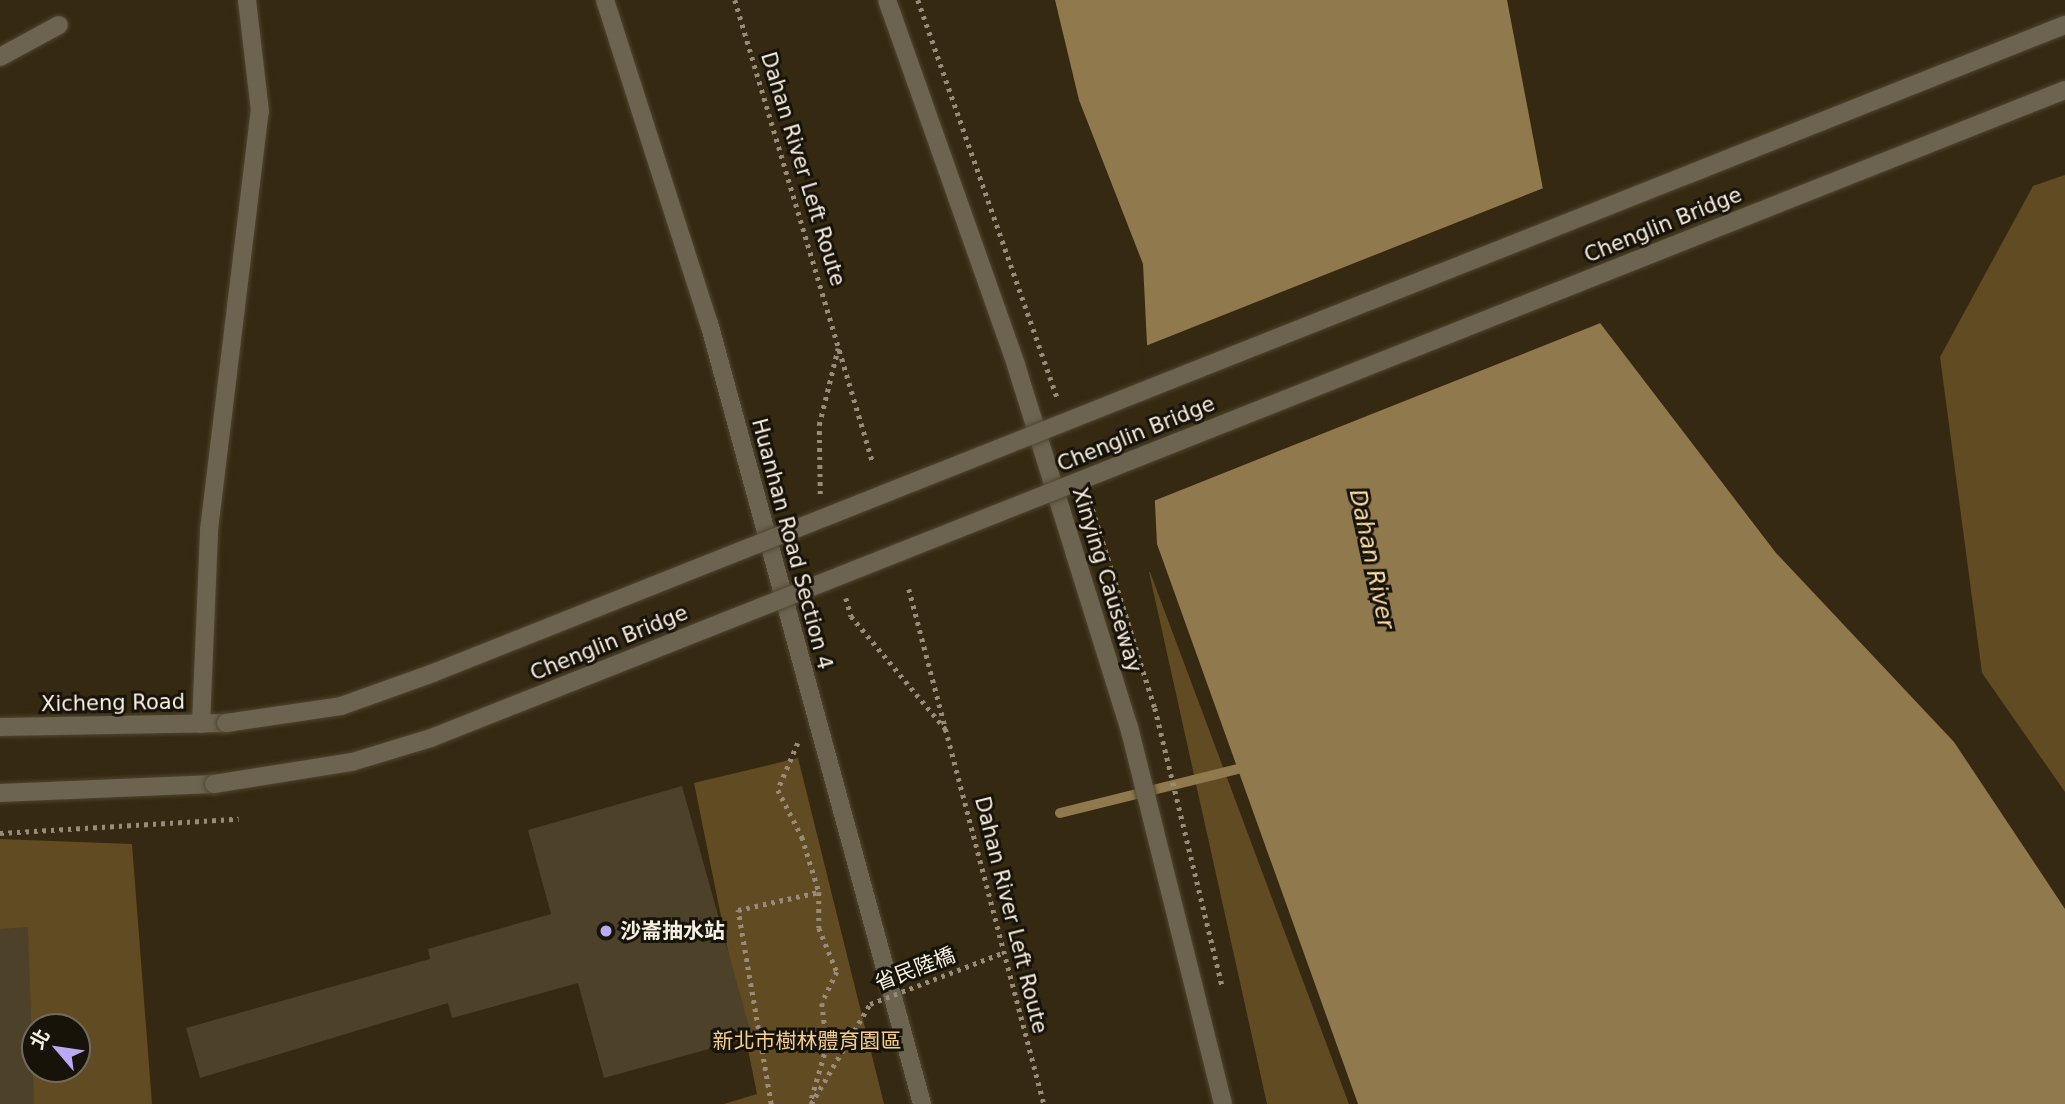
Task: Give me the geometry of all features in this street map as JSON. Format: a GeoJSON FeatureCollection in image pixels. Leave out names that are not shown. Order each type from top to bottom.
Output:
{"type":"FeatureCollection","features":[{"type":"Feature","properties":{"kind":"street"},"geometry":{"type":"LineString","coordinates":[[201,724],[209,530],[260,111],[247,0]]}},
{"type":"Feature","properties":{"kind":"street","name":"Huanhan Road Section 4"},"geometry":{"type":"LineString","coordinates":[[605,0],[709,323],[922,1104]]}},
{"type":"Feature","properties":{"kind":"street","name":"Xinying Causeway"},"geometry":{"type":"LineString","coordinates":[[887,0],[1016,365],[1129,727],[1223,1104]]}},
{"type":"Feature","properties":{"kind":"street","name":"Chenglin Bridge"},"geometry":{"type":"LineString","coordinates":[[226,723],[341,706],[433,673],[2065,25]]}},
{"type":"Feature","properties":{"kind":"street"},"geometry":{"type":"LineString","coordinates":[[0,57],[59,26]]}},
{"type":"Feature","properties":{"kind":"street","name":"Chenglin Bridge"},"geometry":{"type":"LineString","coordinates":[[0,793],[214,784],[352,762],[431,738],[2065,90]]}},
{"type":"Feature","properties":{"kind":"street","name":"Xicheng Road"},"geometry":{"type":"LineString","coordinates":[[0,727],[226,723]]}},
{"type":"Feature","properties":{"kind":"path","name":"Dahan River Left Route"},"geometry":{"type":"LineString","coordinates":[[735,0],[873,462]]}},
{"type":"Feature","properties":{"kind":"path","name":"Dahan River Left Route"},"geometry":{"type":"LineString","coordinates":[[909,589],[950,733],[1002,953],[1044,1104]]}},
{"type":"Feature","properties":{"kind":"path"},"geometry":{"type":"LineString","coordinates":[[1155,708],[1225,999]]}},
{"type":"Feature","properties":{"kind":"path"},"geometry":{"type":"LineString","coordinates":[[811,1104],[827,1046],[822,1003],[837,972],[820,928],[819,892],[778,790],[793,747],[818,726]]}},
{"type":"Feature","properties":{"kind":"path"},"geometry":{"type":"LineString","coordinates":[[0,834],[239,819]]}},
{"type":"Feature","properties":{"kind":"path"},"geometry":{"type":"LineString","coordinates":[[771,1104],[738,910],[819,892]]}},
{"type":"Feature","properties":{"kind":"path","name":"省民陸橋"},"geometry":{"type":"LineString","coordinates":[[811,1104],[870,1004],[1002,953]]}},
{"type":"Feature","properties":{"kind":"green space"},"geometry":{"type":"Polygon","coordinates":[[[2065,175],[2065,792],[1982,673],[1940,357],[2033,186],[2065,175]]]}},
{"type":"Feature","properties":{"kind":"green space"},"geometry":{"type":"Polygon","coordinates":[[[1150,572],[1349,1104],[1267,1104],[1150,572]]]}},
{"type":"Feature","properties":{"kind":"green space","name":"新北市樹林體育園區"},"geometry":{"type":"Polygon","coordinates":[[[798,758],[884,1104],[724,1104],[757,1094],[694,783],[798,758]]]}},
{"type":"Feature","properties":{"kind":"green space"},"geometry":{"type":"Polygon","coordinates":[[[0,839],[132,844],[152,1104],[0,1104],[0,839]]]}},
{"type":"Feature","properties":{"kind":"water","name":"Dahan River"},"geometry":{"type":"Polygon","coordinates":[[[1055,0],[1507,0],[1558,268],[1776,553],[1954,742],[2065,909],[2065,1104],[1358,1104],[1157,544],[1143,264],[1079,100],[1055,0]]]}},
{"type":"Feature","properties":{"kind":"pier"},"geometry":{"type":"Polygon","coordinates":[[[1546,187],[1561,266],[1603,322],[1151,502],[1143,347],[1546,187]]]}},
{"type":"Feature","properties":{"kind":"building","name":"沙崙抽水站"},"geometry":{"type":"Polygon","coordinates":[[[682,786],[752,1037],[604,1078],[578,983],[452,1018],[448,1003],[200,1078],[186,1028],[430,959],[428,949],[551,914],[528,830],[682,786]]]}},
{"type":"Feature","properties":{"kind":"building"},"geometry":{"type":"Polygon","coordinates":[[[28,927],[31,1013],[21,1013],[21,1083],[33,1083],[34,1104],[0,1104],[0,929],[28,927]]]}},
{"type":"Feature","properties":{"kind":"waterway"},"geometry":{"type":"LineString","coordinates":[[1060,813],[1250,766]]}},
{"type":"Feature","properties":{"kind":"place","name":"沙崙抽水站"},"geometry":{"type":"Point","coordinates":[606,931]}}]}
